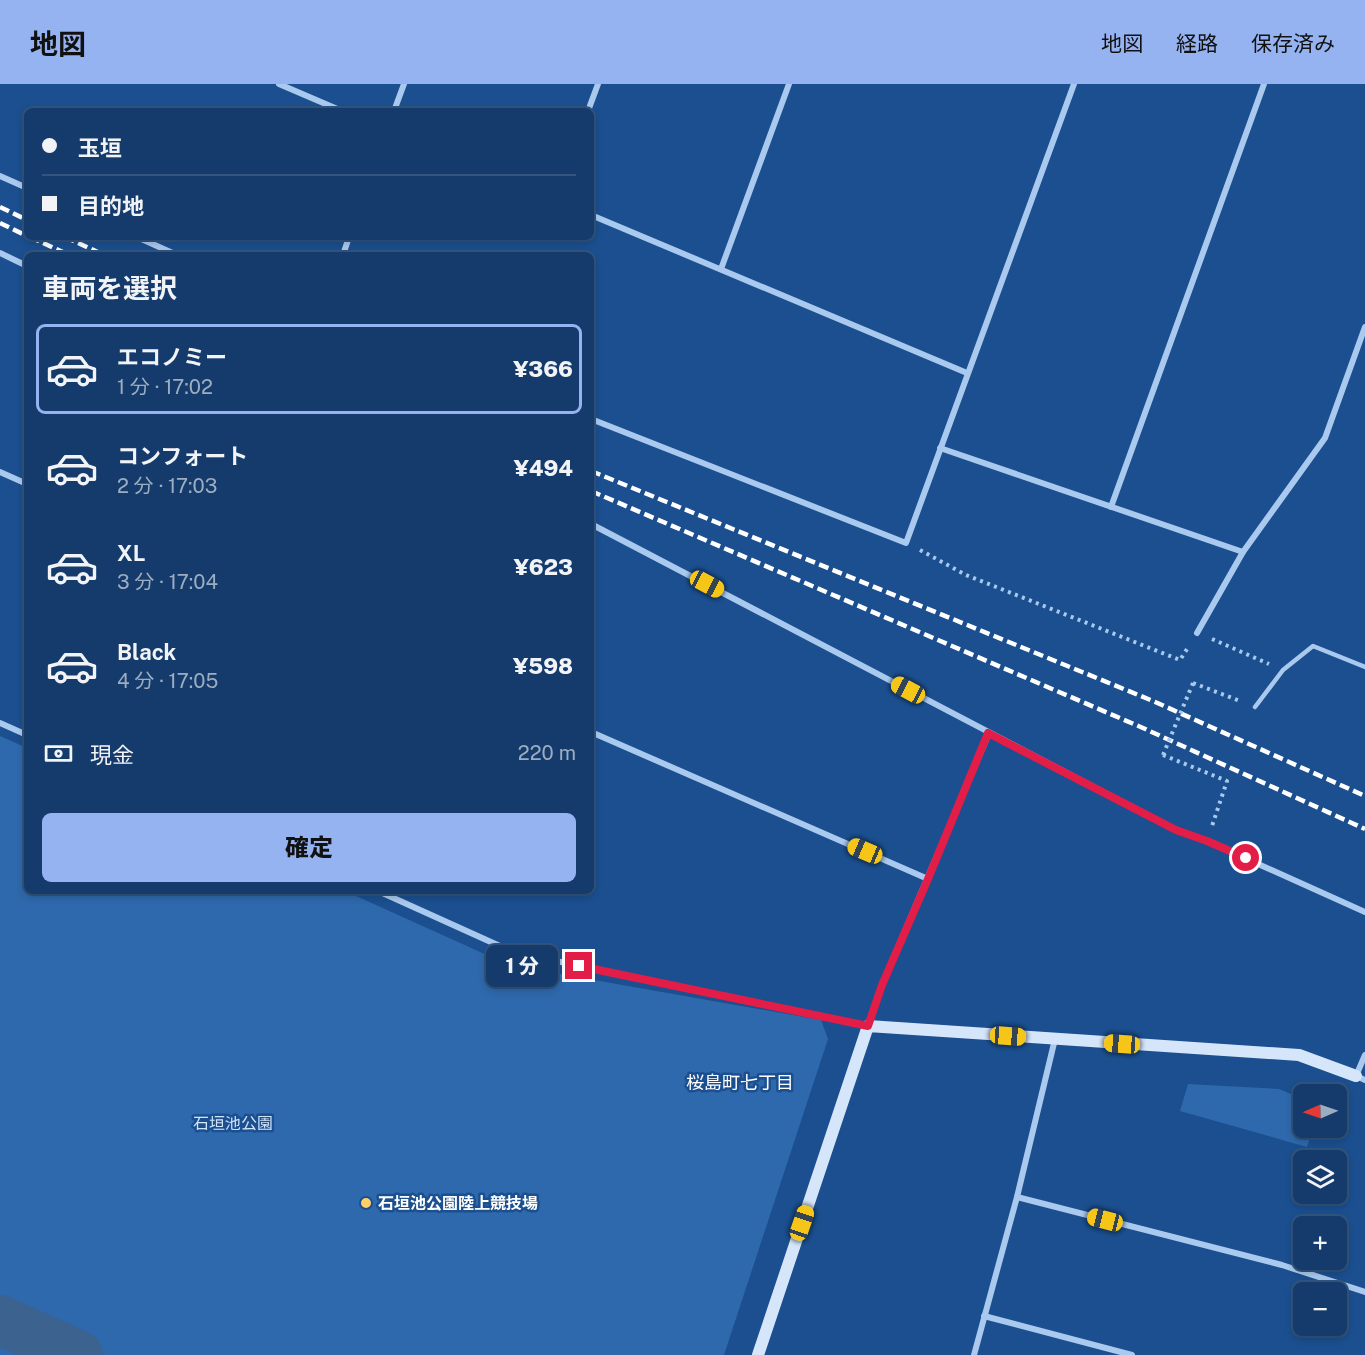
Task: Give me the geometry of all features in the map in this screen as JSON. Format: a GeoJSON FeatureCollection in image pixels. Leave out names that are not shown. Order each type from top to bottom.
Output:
{"type":"FeatureCollection","features":[{"type":"Feature","properties":{"kind":"street"},"geometry":{"type":"LineString","coordinates":[[279,84],[335,108]]}},
{"type":"Feature","properties":{"kind":"street"},"geometry":{"type":"LineString","coordinates":[[395,108],[404,84]]}},
{"type":"Feature","properties":{"kind":"street"},"geometry":{"type":"LineString","coordinates":[[589,108],[598,84]]}},
{"type":"Feature","properties":{"kind":"street"},"geometry":{"type":"LineString","coordinates":[[721,269],[789,84]]}},
{"type":"Feature","properties":{"kind":"street"},"geometry":{"type":"LineString","coordinates":[[594,420],[906,543],[1074,84]]}},
{"type":"Feature","properties":{"kind":"street"},"geometry":{"type":"LineString","coordinates":[[1112,507],[1264,84]]}},
{"type":"Feature","properties":{"kind":"street"},"geometry":{"type":"LineString","coordinates":[[0,176],[24,187]]}},
{"type":"Feature","properties":{"kind":"street"},"geometry":{"type":"LineString","coordinates":[[594,216],[967,373]]}},
{"type":"Feature","properties":{"kind":"street"},"geometry":{"type":"LineString","coordinates":[[144,240],[170,252]]}},
{"type":"Feature","properties":{"kind":"street"},"geometry":{"type":"LineString","coordinates":[[0,253],[24,265]]}},
{"type":"Feature","properties":{"kind":"street"},"geometry":{"type":"LineString","coordinates":[[1197,633],[1242,552],[1325,438],[1365,327]]}},
{"type":"Feature","properties":{"kind":"street"},"geometry":{"type":"LineString","coordinates":[[940,448],[1242,552]]}},
{"type":"Feature","properties":{"kind":"street"},"geometry":{"type":"LineString","coordinates":[[0,472],[24,483]]}},
{"type":"Feature","properties":{"kind":"street"},"geometry":{"type":"LineString","coordinates":[[594,526],[1176,830],[1207,841],[1365,912]]}},
{"type":"Feature","properties":{"kind":"street"},"geometry":{"type":"LineString","coordinates":[[0,723],[24,734]]}},
{"type":"Feature","properties":{"kind":"street"},"geometry":{"type":"LineString","coordinates":[[594,733],[928,879]]}},
{"type":"Feature","properties":{"kind":"street"},"geometry":{"type":"LineString","coordinates":[[758,1355],[882,985],[988,733]]}},
{"type":"Feature","properties":{"kind":"street"},"geometry":{"type":"LineString","coordinates":[[385,894],[513,952],[868,1026],[1299,1055],[1360,1078],[1365,1055]]}},
{"type":"Feature","properties":{"kind":"street"},"geometry":{"type":"LineString","coordinates":[[974,1355],[1017,1197],[1055,1039]]}},
{"type":"Feature","properties":{"kind":"street"},"geometry":{"type":"LineString","coordinates":[[1017,1197],[1281,1265],[1365,1292]]}},
{"type":"Feature","properties":{"kind":"street"},"geometry":{"type":"LineString","coordinates":[[984,1316],[1132,1355]]}},
{"type":"Feature","properties":{"kind":"lane"},"geometry":{"type":"LineString","coordinates":[[1255,707],[1283,670],[1313,646],[1365,668]]}},
{"type":"Feature","properties":{"kind":"path"},"geometry":{"type":"LineString","coordinates":[[906,543],[966,575],[1180,660],[1197,633],[1283,670]]}},
{"type":"Feature","properties":{"kind":"path"},"geometry":{"type":"LineString","coordinates":[[1207,841],[1227,781],[1163,755],[1193,683],[1255,707]]}},
{"type":"Feature","properties":{"kind":"green space","name":"石垣池公園陸上競技場"},"geometry":{"type":"Polygon","coordinates":[[[0,736],[24,747],[24,894],[352,894],[509,965],[821,1020],[828,1039],[724,1355],[0,1355],[0,736]]]}},
{"type":"Feature","properties":{"kind":"green space"},"geometry":{"type":"Polygon","coordinates":[[[1188,1084],[1279,1089],[1293,1095],[1293,1138],[1310,1138],[1307,1147],[1180,1111],[1188,1084]]]}},
{"type":"Feature","properties":{"kind":"waterway"},"geometry":{"type":"LineString","coordinates":[[0,1320],[78,1355]]}},
{"type":"Feature","properties":{"kind":"railway"},"geometry":{"type":"LineString","coordinates":[[0,207],[24,219]]}},
{"type":"Feature","properties":{"kind":"railway"},"geometry":{"type":"LineString","coordinates":[[0,223],[24,235]]}},
{"type":"Feature","properties":{"kind":"railway"},"geometry":{"type":"LineString","coordinates":[[36,240],[62,252]]}},
{"type":"Feature","properties":{"kind":"railway"},"geometry":{"type":"LineString","coordinates":[[72,240],[98,252]]}},
{"type":"Feature","properties":{"kind":"railway"},"geometry":{"type":"LineString","coordinates":[[594,472],[1153,701],[1365,796]]}},
{"type":"Feature","properties":{"kind":"railway"},"geometry":{"type":"LineString","coordinates":[[594,492],[1143,728],[1365,829]]}},
{"type":"Feature","properties":{"kind":"place","name":"石垣池公園陸上競技場"},"geometry":{"type":"Point","coordinates":[366,1203]}},
{"type":"Feature","properties":{"kind":"district","name":"桜島町七丁目"},"geometry":{"type":"Point","coordinates":[740,1082]}},
{"type":"Feature","properties":{"kind":"route"},"geometry":{"type":"LineString","coordinates":[[579,966],[868,1026],[882,985],[988,733],[1176,830],[1246,858]]}},
{"type":"Feature","properties":{"kind":"park label","name":"石垣池公園"},"geometry":{"type":"Point","coordinates":[233,1123]}}]}
